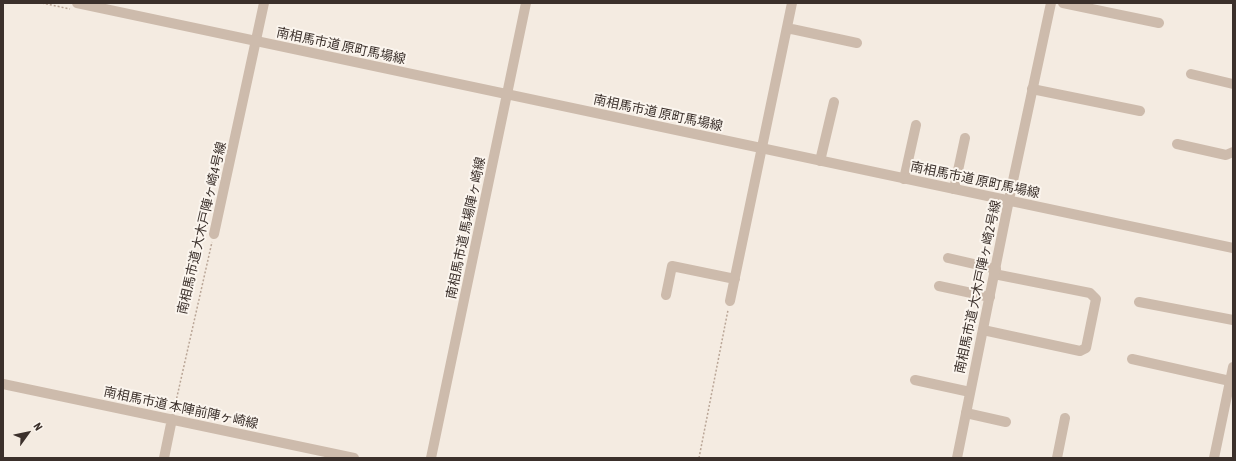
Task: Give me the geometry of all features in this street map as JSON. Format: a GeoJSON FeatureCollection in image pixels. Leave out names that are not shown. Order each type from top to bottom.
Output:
{"type":"FeatureCollection","features":[{"type":"Feature","properties":{"kind":"street","name":"南相馬市道 原町馬場線"},"geometry":{"type":"LineString","coordinates":[[77,3],[1233,248]]}},
{"type":"Feature","properties":{"kind":"street","name":"南相馬市道 大木戸陣ヶ崎4号線"},"geometry":{"type":"LineString","coordinates":[[214,234],[264,3]]}},
{"type":"Feature","properties":{"kind":"street","name":"南相馬市道 馬場陣ヶ崎線"},"geometry":{"type":"LineString","coordinates":[[431,458],[526,3]]}},
{"type":"Feature","properties":{"kind":"street"},"geometry":{"type":"LineString","coordinates":[[730,301],[792,3]]}},
{"type":"Feature","properties":{"kind":"street","name":"南相馬市道 大木戸陣ヶ崎2号線"},"geometry":{"type":"LineString","coordinates":[[957,458],[1051,3]]}},
{"type":"Feature","properties":{"kind":"street"},"geometry":{"type":"LineString","coordinates":[[1063,3],[1159,23]]}},
{"type":"Feature","properties":{"kind":"street"},"geometry":{"type":"LineString","coordinates":[[787,28],[857,43]]}},
{"type":"Feature","properties":{"kind":"street"},"geometry":{"type":"LineString","coordinates":[[1191,74],[1233,84]]}},
{"type":"Feature","properties":{"kind":"street"},"geometry":{"type":"LineString","coordinates":[[1032,90],[1140,111]]}},
{"type":"Feature","properties":{"kind":"street"},"geometry":{"type":"LineString","coordinates":[[820,161],[834,102]]}},
{"type":"Feature","properties":{"kind":"street"},"geometry":{"type":"LineString","coordinates":[[904,179],[916,125]]}},
{"type":"Feature","properties":{"kind":"street"},"geometry":{"type":"LineString","coordinates":[[954,189],[965,138]]}},
{"type":"Feature","properties":{"kind":"street"},"geometry":{"type":"LineString","coordinates":[[1177,144],[1226,156],[1233,152]]}},
{"type":"Feature","properties":{"kind":"street"},"geometry":{"type":"LineString","coordinates":[[948,258],[995,271],[1090,293],[1096,299],[1086,348],[1080,351],[983,330]]}},
{"type":"Feature","properties":{"kind":"street"},"geometry":{"type":"LineString","coordinates":[[666,295],[672,266],[735,279]]}},
{"type":"Feature","properties":{"kind":"street"},"geometry":{"type":"LineString","coordinates":[[938,286],[990,297]]}},
{"type":"Feature","properties":{"kind":"street"},"geometry":{"type":"LineString","coordinates":[[1139,302],[1233,320]]}},
{"type":"Feature","properties":{"kind":"street"},"geometry":{"type":"LineString","coordinates":[[1132,360],[1231,383]]}},
{"type":"Feature","properties":{"kind":"street"},"geometry":{"type":"LineString","coordinates":[[1214,458],[1231,383],[1233,367]]}},
{"type":"Feature","properties":{"kind":"street"},"geometry":{"type":"LineString","coordinates":[[915,380],[970,392]]}},
{"type":"Feature","properties":{"kind":"street","name":"南相馬市道 本陣前陣ヶ崎線"},"geometry":{"type":"LineString","coordinates":[[3,384],[354,458]]}},
{"type":"Feature","properties":{"kind":"street"},"geometry":{"type":"LineString","coordinates":[[966,413],[1006,422]]}},
{"type":"Feature","properties":{"kind":"street"},"geometry":{"type":"LineString","coordinates":[[1057,458],[1065,418]]}},
{"type":"Feature","properties":{"kind":"street"},"geometry":{"type":"LineString","coordinates":[[164,458],[172,419]]}},
{"type":"Feature","properties":{"kind":"path","name":"南相馬市道 大木戸陣ヶ崎4号線"},"geometry":{"type":"LineString","coordinates":[[172,419],[214,234]]}},
{"type":"Feature","properties":{"kind":"path"},"geometry":{"type":"LineString","coordinates":[[699,458],[730,301]]}}]}
